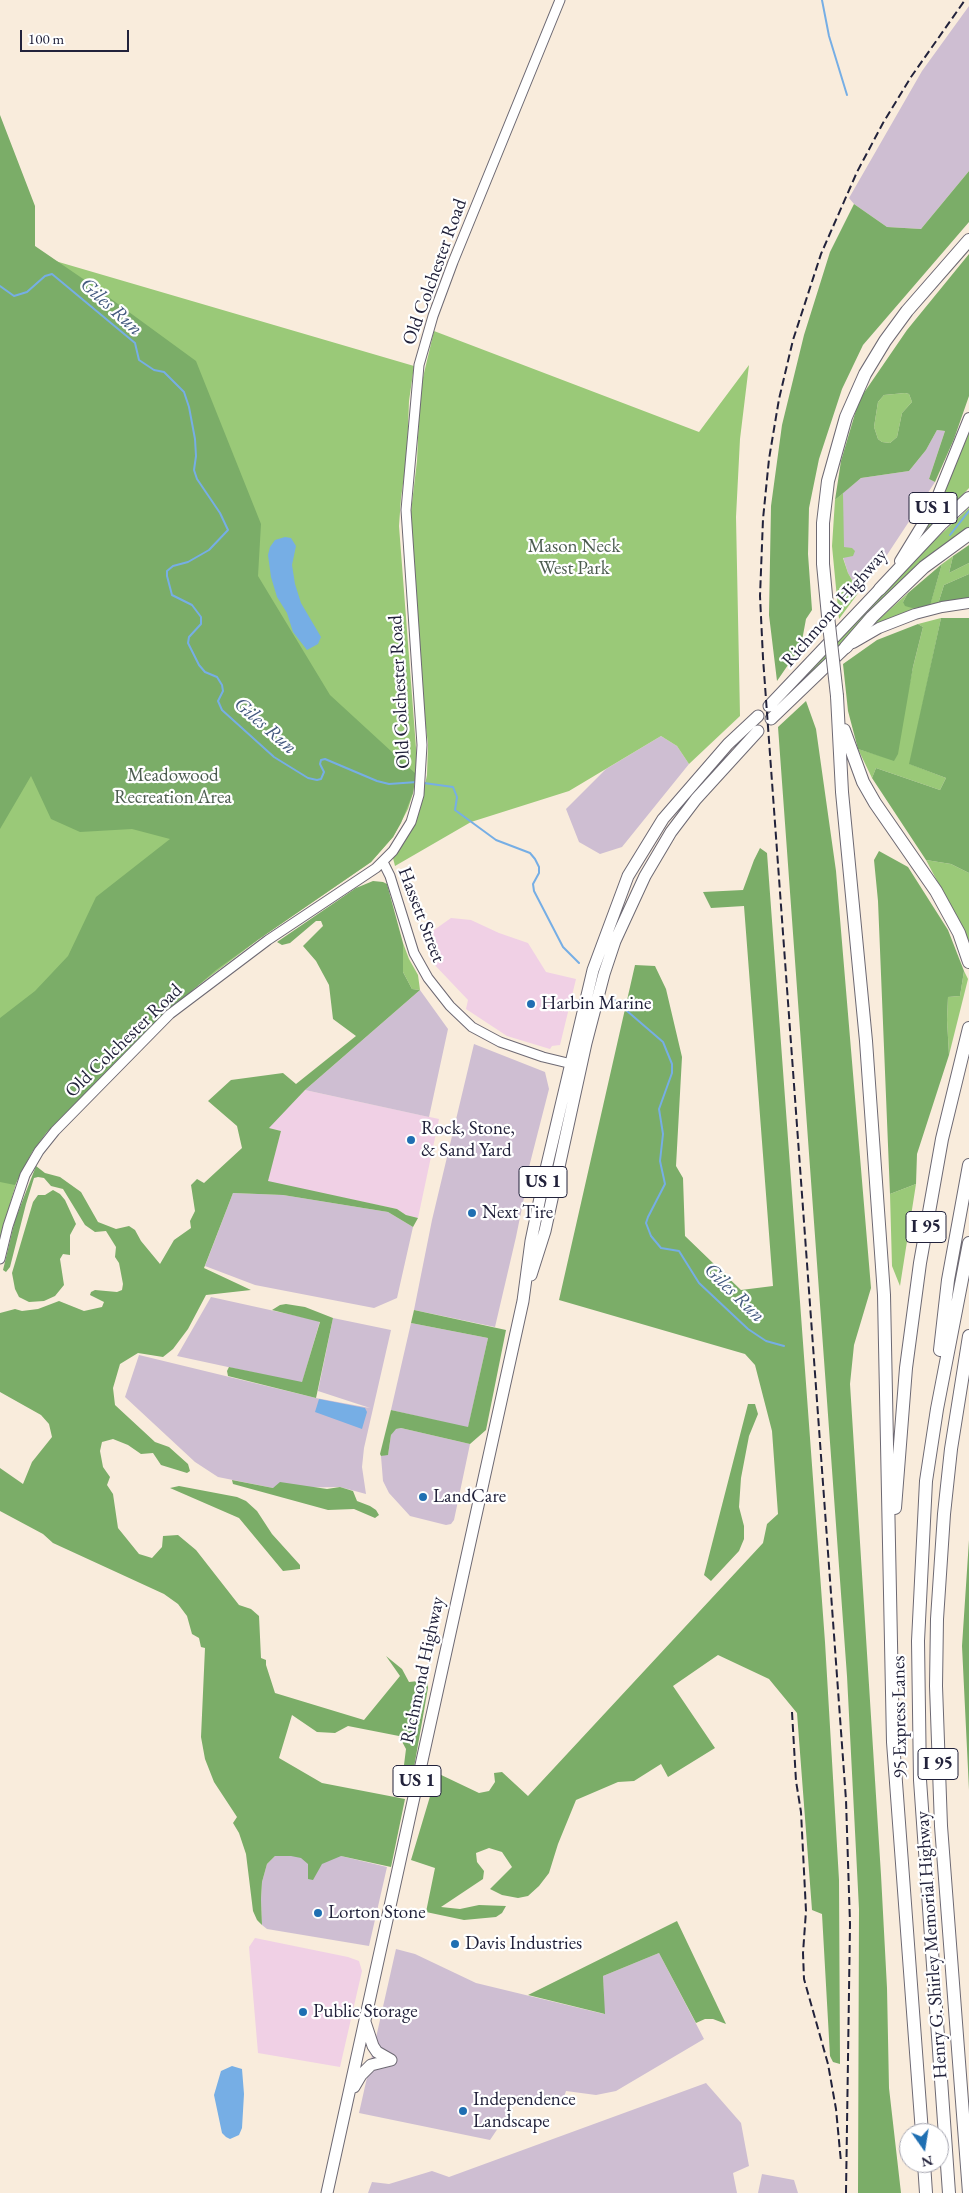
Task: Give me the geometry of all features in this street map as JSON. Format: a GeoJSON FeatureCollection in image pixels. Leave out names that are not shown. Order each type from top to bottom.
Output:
{"type":"FeatureCollection","features":[{"type":"Feature","properties":{"kind":"highway"},"geometry":{"type":"LineString","coordinates":[[890,1585],[884,1295],[866,1049],[842,792],[837,696],[823,564],[823,522],[830,474],[846,417],[865,374],[885,341],[907,311],[969,240]]}},
{"type":"Feature","properties":{"kind":"highway"},"geometry":{"type":"LineString","coordinates":[[880,589],[942,523],[969,498]]}},
{"type":"Feature","properties":{"kind":"highway"},"geometry":{"type":"LineString","coordinates":[[846,647],[872,617],[924,567],[969,534]]}},
{"type":"Feature","properties":{"kind":"highway","name":"Richmond Highway"},"geometry":{"type":"LineString","coordinates":[[769,706],[880,589]]}},
{"type":"Feature","properties":{"kind":"highway","name":"Richmond Highway"},"geometry":{"type":"LineString","coordinates":[[771,719],[846,647]]}},
{"type":"Feature","properties":{"kind":"highway"},"geometry":{"type":"LineString","coordinates":[[837,696],[846,739],[862,782],[936,891],[959,933],[969,962]]}},
{"type":"Feature","properties":{"kind":"highway","name":"Richmond Highway"},"geometry":{"type":"LineString","coordinates":[[523,1301],[531,1241],[569,1064],[593,970],[628,876],[663,819],[728,744],[758,716]]}},
{"type":"Feature","properties":{"kind":"highway","name":"Richmond Highway"},"geometry":{"type":"LineString","coordinates":[[327,2193],[523,1301],[544,1230],[604,974],[615,941],[645,876],[670,832],[696,799],[758,731]]}},
{"type":"Feature","properties":{"kind":"highway","name":"I 95"},"geometry":{"type":"LineString","coordinates":[[890,1585],[901,1431],[913,1316],[938,1159],[968,1032]]}},
{"type":"Feature","properties":{"kind":"highway"},"geometry":{"type":"LineString","coordinates":[[937,1409],[941,1342],[948,1280],[969,1165]]}},
{"type":"Feature","properties":{"kind":"highway","name":"95 Express Lanes"},"geometry":{"type":"LineString","coordinates":[[950,2193],[920,1790],[918,1722],[919,1589],[926,1481],[937,1409],[969,1243]]}},
{"type":"Feature","properties":{"kind":"highway","name":"Henry G. Shirley Memorial Highway"},"geometry":{"type":"LineString","coordinates":[[969,1336],[954,1432],[939,1578],[936,1720],[941,1817],[969,2193]]}},
{"type":"Feature","properties":{"kind":"highway","name":"Henry G. Shirley Memorial Highway"},"geometry":{"type":"LineString","coordinates":[[890,1585],[891,1676],[896,1790],[921,2123]]}},
{"type":"Feature","properties":{"kind":"highway"},"geometry":{"type":"LineString","coordinates":[[347,2099],[367,2067],[378,2062],[392,2060],[377,2052],[364,2021]]}},
{"type":"Feature","properties":{"kind":"highway"},"geometry":{"type":"LineString","coordinates":[[925,2173],[926,2193]]}},
{"type":"Feature","properties":{"kind":"main road","name":"Richmond Highway"},"geometry":{"type":"LineString","coordinates":[[880,589],[909,549],[933,507],[969,418]]}},
{"type":"Feature","properties":{"kind":"main road","name":"Richmond Highway"},"geometry":{"type":"LineString","coordinates":[[846,647],[879,628],[915,614],[969,603]]}},
{"type":"Feature","properties":{"kind":"street","name":"Old Colchester Road"},"geometry":{"type":"LineString","coordinates":[[0,1259],[16,1201],[31,1163],[55,1131],[157,1027],[189,999],[268,940],[383,862],[393,852],[408,827],[416,806],[419,790],[422,746],[406,510],[419,365],[433,316],[448,275],[560,0]]}},
{"type":"Feature","properties":{"kind":"street","name":"Hassett Street"},"geometry":{"type":"LineString","coordinates":[[383,862],[390,876],[414,953],[428,978],[450,1006],[472,1027],[493,1039],[521,1050],[581,1067]]}},
{"type":"Feature","properties":{"kind":"shaded area"},"geometry":{"type":"Polygon","coordinates":[[[969,6],[969,171],[921,229],[887,227],[854,204],[849,198],[922,71],[969,6]]]}},
{"type":"Feature","properties":{"kind":"shaded area"},"geometry":{"type":"Polygon","coordinates":[[[937,430],[945,431],[929,479],[935,482],[885,558],[859,592],[848,573],[843,557],[843,493],[861,478],[909,471],[926,450],[937,430]]]}},
{"type":"Feature","properties":{"kind":"shaded area"},"geometry":{"type":"Polygon","coordinates":[[[661,736],[677,746],[689,764],[622,847],[600,854],[579,842],[566,809],[606,769],[661,736]]]}},
{"type":"Feature","properties":{"kind":"shaded area"},"geometry":{"type":"Polygon","coordinates":[[[451,918],[471,920],[499,933],[528,943],[546,972],[576,979],[560,1045],[552,1046],[550,1049],[507,1036],[466,1009],[468,1000],[430,960],[427,935],[451,918]]]}},
{"type":"Feature","properties":{"kind":"shaded area"},"geometry":{"type":"Polygon","coordinates":[[[420,990],[448,1029],[429,1117],[305,1090],[420,990]]]}},
{"type":"Feature","properties":{"kind":"shaded area"},"geometry":{"type":"Polygon","coordinates":[[[474,1044],[545,1072],[549,1089],[528,1171],[516,1237],[495,1327],[414,1310],[432,1220],[474,1044]]]}},
{"type":"Feature","properties":{"kind":"shaded area"},"geometry":{"type":"Polygon","coordinates":[[[305,1090],[439,1119],[418,1218],[406,1215],[397,1209],[267,1182],[281,1131],[268,1128],[305,1090]]]}},
{"type":"Feature","properties":{"kind":"shaded area"},"geometry":{"type":"Polygon","coordinates":[[[233,1193],[283,1195],[388,1212],[413,1227],[397,1298],[374,1308],[255,1285],[205,1266],[233,1193]]]}},
{"type":"Feature","properties":{"kind":"shaded area"},"geometry":{"type":"Polygon","coordinates":[[[211,1297],[320,1321],[302,1383],[177,1356],[211,1297]]]}},
{"type":"Feature","properties":{"kind":"shaded area"},"geometry":{"type":"Polygon","coordinates":[[[333,1318],[391,1330],[364,1448],[362,1467],[366,1494],[340,1487],[273,1488],[218,1477],[195,1462],[125,1397],[139,1355],[316,1398],[370,1408],[318,1391],[333,1318]]]}},
{"type":"Feature","properties":{"kind":"shaded area"},"geometry":{"type":"Polygon","coordinates":[[[411,1323],[488,1338],[468,1428],[391,1410],[411,1323]]]}},
{"type":"Feature","properties":{"kind":"shaded area"},"geometry":{"type":"Polygon","coordinates":[[[401,1428],[470,1444],[454,1520],[451,1524],[446,1525],[410,1516],[389,1493],[383,1481],[381,1456],[388,1454],[391,1435],[395,1429],[401,1428]]]}},
{"type":"Feature","properties":{"kind":"shaded area"},"geometry":{"type":"Polygon","coordinates":[[[275,1856],[341,1856],[387,1867],[369,1946],[267,1929],[262,1925],[262,1882],[267,1864],[275,1856]]]}},
{"type":"Feature","properties":{"kind":"shaded area","name":"Public Storage"},"geometry":{"type":"Polygon","coordinates":[[[255,1938],[348,1957],[359,1961],[362,1971],[340,2067],[258,2053],[249,1947],[255,1938]]]}},
{"type":"Feature","properties":{"kind":"shaded area"},"geometry":{"type":"Polygon","coordinates":[[[396,1949],[415,1954],[476,1983],[604,2014],[603,1976],[659,1953],[704,2039],[616,2091],[596,2095],[566,2091],[562,2103],[515,2103],[490,2140],[359,2113],[396,1949]]]}},
{"type":"Feature","properties":{"kind":"shaded area"},"geometry":{"type":"Polygon","coordinates":[[[706,2083],[741,2123],[749,2166],[733,2173],[737,2193],[368,2193],[372,2182],[389,2184],[432,2171],[449,2177],[706,2083]]]}},
{"type":"Feature","properties":{"kind":"shaded area"},"geometry":{"type":"Polygon","coordinates":[[[762,2174],[794,2180],[798,2193],[758,2193],[762,2174]]]}},
{"type":"Feature","properties":{"kind":"green space","name":"Meadowood Recreation Area"},"geometry":{"type":"Polygon","coordinates":[[[0,115],[35,206],[35,246],[196,361],[261,524],[258,576],[330,695],[416,774],[413,793],[401,823],[393,837],[371,862],[216,970],[159,1019],[46,1133],[32,1152],[15,1185],[0,1182],[0,1018],[35,991],[68,956],[96,897],[170,839],[132,829],[80,832],[51,819],[31,776],[0,829],[0,115]]]}},
{"type":"Feature","properties":{"kind":"green space"},"geometry":{"type":"Polygon","coordinates":[[[969,171],[969,222],[863,345],[842,389],[819,459],[809,508],[808,554],[812,610],[806,619],[801,646],[777,681],[769,615],[771,506],[782,425],[804,335],[830,252],[854,204],[887,227],[921,229],[969,171]]]}},
{"type":"Feature","properties":{"kind":"green space","name":"Meadowood Recreation Area"},"geometry":{"type":"Polygon","coordinates":[[[0,241],[4,246],[414,366],[409,401],[407,455],[399,526],[417,761],[413,793],[408,809],[393,837],[371,862],[259,939],[191,991],[128,1048],[46,1133],[32,1152],[17,1180],[0,1239],[0,241]]]}},
{"type":"Feature","properties":{"kind":"green space"},"geometry":{"type":"Polygon","coordinates":[[[969,254],[969,396],[954,439],[935,482],[929,479],[945,431],[937,430],[926,450],[909,471],[861,478],[835,500],[841,461],[859,400],[907,330],[969,254]],[[909,394],[884,395],[878,402],[874,427],[878,439],[882,442],[890,443],[897,437],[902,413],[912,402],[909,394]]]}},
{"type":"Feature","properties":{"kind":"green space","name":"Mason Neck West Park"},"geometry":{"type":"Polygon","coordinates":[[[434,331],[699,432],[749,365],[740,439],[736,517],[740,716],[689,764],[677,746],[661,736],[569,791],[471,822],[395,866],[393,858],[410,830],[423,794],[427,775],[428,744],[421,687],[410,520],[417,461],[420,390],[434,331]]]}},
{"type":"Feature","properties":{"kind":"green space"},"geometry":{"type":"Polygon","coordinates":[[[909,394],[912,402],[902,413],[897,437],[890,443],[882,442],[878,439],[874,427],[878,402],[884,395],[909,394]]]}},
{"type":"Feature","properties":{"kind":"green space"},"geometry":{"type":"Polygon","coordinates":[[[969,433],[969,488],[911,550],[935,513],[969,433]]]}},
{"type":"Feature","properties":{"kind":"green space"},"geometry":{"type":"Polygon","coordinates":[[[843,493],[844,547],[852,548],[855,551],[853,556],[843,558],[848,573],[859,592],[839,619],[832,546],[835,500],[843,493]]]}},
{"type":"Feature","properties":{"kind":"green space"},"geometry":{"type":"Polygon","coordinates":[[[969,508],[969,528],[955,536],[771,712],[921,553],[969,508]]]}},
{"type":"Feature","properties":{"kind":"green space"},"geometry":{"type":"Polygon","coordinates":[[[969,545],[969,563],[949,573],[953,556],[969,545]]]}},
{"type":"Feature","properties":{"kind":"green space"},"geometry":{"type":"Polygon","coordinates":[[[953,556],[949,573],[969,563],[969,574],[944,585],[938,604],[865,632],[908,593],[903,602],[930,605],[942,564],[953,556]]]}},
{"type":"Feature","properties":{"kind":"green space"},"geometry":{"type":"Polygon","coordinates":[[[942,564],[930,606],[912,608],[905,606],[903,602],[908,593],[942,564]]]}},
{"type":"Feature","properties":{"kind":"green space"},"geometry":{"type":"Polygon","coordinates":[[[969,574],[969,599],[938,604],[944,585],[969,574]]]}},
{"type":"Feature","properties":{"kind":"green space"},"geometry":{"type":"Polygon","coordinates":[[[941,618],[910,764],[946,778],[940,790],[876,768],[872,778],[858,749],[894,760],[923,627],[918,624],[941,618]]]}},
{"type":"Feature","properties":{"kind":"green space"},"geometry":{"type":"Polygon","coordinates":[[[941,618],[969,618],[969,873],[951,864],[926,860],[872,778],[876,768],[940,790],[946,778],[909,764],[941,618]]]}},
{"type":"Feature","properties":{"kind":"green space"},"geometry":{"type":"Polygon","coordinates":[[[918,624],[923,627],[913,667],[898,754],[894,761],[858,749],[848,711],[843,664],[877,640],[918,624]]]}},
{"type":"Feature","properties":{"kind":"green space"},"geometry":{"type":"Polygon","coordinates":[[[806,701],[816,729],[836,871],[871,1288],[854,1345],[850,1384],[881,1875],[887,1988],[889,2088],[901,2193],[858,2193],[859,1909],[847,1676],[778,727],[806,701]]]}},
{"type":"Feature","properties":{"kind":"green space"},"geometry":{"type":"Polygon","coordinates":[[[760,848],[767,853],[825,1642],[839,1880],[840,2064],[833,2062],[830,2056],[822,1914],[812,1910],[797,1713],[769,1679],[718,1655],[673,1686],[715,1748],[668,1777],[661,1764],[634,1781],[618,1782],[576,1800],[558,1844],[549,1873],[528,1896],[518,1898],[502,1895],[490,1889],[512,1867],[502,1852],[489,1848],[476,1853],[477,1862],[484,1871],[483,1879],[441,1907],[460,1909],[479,1905],[506,1906],[502,1913],[496,1917],[464,1920],[426,1912],[435,1868],[411,1860],[437,1773],[479,1793],[489,1791],[495,1782],[494,1773],[502,1772],[528,1796],[763,1543],[767,1524],[778,1514],[772,1431],[755,1365],[745,1354],[559,1300],[635,965],[655,966],[666,989],[682,1057],[676,1166],[683,1178],[685,1236],[741,1290],[773,1286],[744,906],[711,908],[703,892],[743,890],[760,848]]]}},
{"type":"Feature","properties":{"kind":"green space"},"geometry":{"type":"Polygon","coordinates":[[[879,851],[908,867],[948,930],[964,971],[960,996],[948,997],[949,1055],[917,1154],[916,1184],[890,1194],[878,901],[874,860],[879,851]]]}},
{"type":"Feature","properties":{"kind":"green space"},"geometry":{"type":"Polygon","coordinates":[[[926,860],[951,864],[969,873],[969,941],[926,860]]]}},
{"type":"Feature","properties":{"kind":"green space"},"geometry":{"type":"Polygon","coordinates":[[[373,881],[387,884],[403,943],[403,972],[412,989],[420,990],[305,1090],[269,1128],[281,1131],[268,1181],[397,1209],[406,1215],[418,1218],[413,1227],[388,1212],[283,1195],[233,1193],[204,1268],[251,1290],[206,1295],[188,1329],[173,1349],[163,1357],[138,1353],[120,1364],[113,1388],[115,1405],[155,1442],[169,1447],[188,1464],[190,1471],[187,1473],[161,1465],[153,1453],[141,1454],[128,1445],[113,1439],[102,1442],[100,1451],[103,1467],[110,1477],[107,1485],[113,1494],[118,1528],[139,1554],[152,1558],[162,1547],[163,1536],[178,1535],[196,1550],[239,1605],[251,1609],[259,1616],[261,1658],[266,1660],[275,1693],[364,1720],[400,1676],[386,1656],[402,1669],[409,1682],[418,1681],[421,1674],[427,1679],[428,1688],[413,1773],[403,1773],[406,1749],[399,1736],[348,1726],[335,1733],[317,1732],[292,1715],[279,1758],[322,1783],[405,1799],[391,1867],[341,1856],[322,1864],[313,1880],[308,1879],[308,1864],[301,1858],[275,1856],[267,1864],[262,1882],[262,1925],[257,1920],[253,1911],[246,1854],[239,1833],[233,1823],[237,1817],[214,1782],[205,1759],[201,1737],[205,1648],[201,1647],[199,1638],[192,1634],[187,1616],[178,1604],[164,1594],[53,1543],[43,1534],[0,1511],[0,1468],[23,1484],[32,1462],[52,1437],[49,1424],[41,1415],[0,1392],[0,1313],[15,1309],[22,1311],[38,1309],[59,1301],[84,1311],[102,1307],[104,1302],[90,1295],[91,1292],[95,1290],[117,1292],[122,1290],[123,1284],[119,1263],[115,1257],[116,1247],[106,1231],[95,1232],[85,1225],[63,1189],[51,1186],[44,1178],[38,1177],[34,1178],[10,1267],[6,1272],[3,1270],[15,1220],[36,1166],[45,1173],[60,1177],[81,1192],[98,1222],[116,1229],[129,1226],[135,1230],[141,1241],[160,1264],[174,1240],[191,1228],[190,1221],[195,1211],[191,1185],[197,1179],[204,1183],[242,1148],[237,1126],[208,1101],[231,1080],[283,1073],[296,1084],[356,1036],[333,1019],[329,985],[316,961],[303,946],[323,926],[321,921],[316,921],[290,943],[282,945],[277,942],[356,888],[373,881]]]}},
{"type":"Feature","properties":{"kind":"green space"},"geometry":{"type":"Polygon","coordinates":[[[403,943],[418,975],[420,990],[412,989],[403,972],[403,943]]]}},
{"type":"Feature","properties":{"kind":"green space"},"geometry":{"type":"Polygon","coordinates":[[[964,971],[968,979],[949,1055],[948,997],[960,996],[964,971]]]}},
{"type":"Feature","properties":{"kind":"green space"},"geometry":{"type":"Polygon","coordinates":[[[916,1184],[900,1286],[892,1266],[890,1194],[916,1184]]]}},
{"type":"Feature","properties":{"kind":"green space"},"geometry":{"type":"Polygon","coordinates":[[[53,1190],[65,1200],[76,1224],[70,1235],[70,1255],[63,1254],[60,1259],[64,1285],[55,1296],[44,1301],[29,1302],[19,1297],[15,1289],[12,1273],[33,1202],[38,1195],[45,1195],[53,1190]]]}},
{"type":"Feature","properties":{"kind":"green space"},"geometry":{"type":"Polygon","coordinates":[[[286,1304],[305,1307],[333,1318],[316,1398],[228,1376],[227,1371],[229,1367],[302,1382],[320,1322],[272,1310],[286,1304]]]}},
{"type":"Feature","properties":{"kind":"green space"},"geometry":{"type":"Polygon","coordinates":[[[414,1310],[506,1330],[486,1430],[470,1444],[401,1428],[396,1429],[391,1435],[388,1455],[381,1456],[391,1410],[468,1427],[488,1338],[411,1323],[414,1310]]]}},
{"type":"Feature","properties":{"kind":"green space"},"geometry":{"type":"Polygon","coordinates":[[[748,1404],[755,1404],[758,1414],[749,1436],[741,1478],[739,1507],[744,1526],[744,1539],[739,1551],[711,1581],[704,1575],[748,1404]]]}},
{"type":"Feature","properties":{"kind":"green space"},"geometry":{"type":"Polygon","coordinates":[[[232,1480],[273,1488],[280,1482],[327,1489],[340,1487],[353,1491],[357,1501],[370,1506],[379,1515],[375,1518],[354,1509],[328,1510],[233,1484],[232,1480]]]}},
{"type":"Feature","properties":{"kind":"green space"},"geometry":{"type":"Polygon","coordinates":[[[179,1486],[237,1497],[246,1501],[257,1511],[272,1534],[300,1565],[300,1569],[283,1571],[239,1518],[170,1488],[179,1486]]]}},
{"type":"Feature","properties":{"kind":"green space"},"geometry":{"type":"Polygon","coordinates":[[[969,1540],[969,1790],[962,1646],[969,1540]]]}},
{"type":"Feature","properties":{"kind":"green space"},"geometry":{"type":"Polygon","coordinates":[[[677,1921],[726,2024],[713,2019],[705,2019],[696,2023],[659,1953],[603,1976],[605,2014],[528,1995],[677,1921]]]}},
{"type":"Feature","properties":{"kind":"water"},"geometry":{"type":"Polygon","coordinates":[[[285,537],[291,538],[296,546],[292,565],[301,603],[321,637],[318,644],[307,650],[293,632],[287,613],[277,597],[271,577],[268,555],[270,547],[275,540],[285,537]]]}},
{"type":"Feature","properties":{"kind":"water"},"geometry":{"type":"Polygon","coordinates":[[[319,1399],[365,1408],[367,1412],[362,1429],[315,1412],[319,1399]]]}},
{"type":"Feature","properties":{"kind":"water"},"geometry":{"type":"Polygon","coordinates":[[[232,2066],[242,2069],[244,2094],[242,2128],[239,2135],[230,2139],[222,2133],[214,2095],[221,2071],[232,2066]]]}},
{"type":"Feature","properties":{"kind":"waterway"},"geometry":{"type":"LineString","coordinates":[[822,0],[829,36],[847,95]]}},
{"type":"Feature","properties":{"kind":"waterway","name":"Giles Run"},"geometry":{"type":"LineString","coordinates":[[0,286],[14,296],[27,292],[45,276],[52,274],[135,343],[139,360],[154,370],[164,372],[184,392],[195,439],[196,456],[194,470],[197,479],[220,513],[228,530],[209,550],[188,562],[173,566],[167,571],[167,576],[172,595],[192,605],[201,617],[201,624],[189,637],[188,643],[199,665],[205,672],[217,677],[222,685],[223,691],[218,701],[222,710],[274,757],[308,778],[321,779],[324,772],[320,764],[321,760],[325,759],[377,781],[389,784],[417,782]]}},
{"type":"Feature","properties":{"kind":"waterway"},"geometry":{"type":"LineString","coordinates":[[950,535],[969,511]]}},
{"type":"Feature","properties":{"kind":"waterway","name":"Giles Run"},"geometry":{"type":"LineString","coordinates":[[424,783],[453,787],[457,797],[455,810],[496,840],[530,853],[539,867],[539,873],[533,884],[534,891],[563,947],[579,963]]}},
{"type":"Feature","properties":{"kind":"waterway","name":"Giles Run"},"geometry":{"type":"LineString","coordinates":[[612,998],[663,1042],[672,1064],[672,1073],[659,1109],[663,1134],[660,1161],[665,1184],[646,1223],[651,1236],[661,1248],[679,1251],[699,1283],[748,1329],[766,1341],[784,1346]]}},
{"type":"Feature","properties":{"kind":"railway"},"geometry":{"type":"LineString","coordinates":[[846,2193],[850,1924],[846,1800],[763,658],[760,596],[763,519],[769,459],[779,399],[793,340],[821,254],[857,172],[883,123],[911,77],[965,0]]}},
{"type":"Feature","properties":{"kind":"railway"},"geometry":{"type":"LineString","coordinates":[[792,1712],[796,1781],[801,1812],[806,1911],[803,1953],[804,1979],[828,2064],[836,2109],[841,2162]]}},
{"type":"Feature","properties":{"kind":"place","name":"Harbin Marine"},"geometry":{"type":"Point","coordinates":[531,1004]}},
{"type":"Feature","properties":{"kind":"place","name":"Rock, Stone, & Sand Yard"},"geometry":{"type":"Point","coordinates":[411,1140]}},
{"type":"Feature","properties":{"kind":"place","name":"Next Tire"},"geometry":{"type":"Point","coordinates":[472,1213]}},
{"type":"Feature","properties":{"kind":"place","name":"LandCare"},"geometry":{"type":"Point","coordinates":[423,1497]}},
{"type":"Feature","properties":{"kind":"place","name":"Lorton Stone"},"geometry":{"type":"Point","coordinates":[318,1913]}},
{"type":"Feature","properties":{"kind":"place","name":"Davis Industries"},"geometry":{"type":"Point","coordinates":[455,1944]}},
{"type":"Feature","properties":{"kind":"place","name":"Public Storage"},"geometry":{"type":"Point","coordinates":[303,2012]}},
{"type":"Feature","properties":{"kind":"place","name":"Independence Landscape"},"geometry":{"type":"Point","coordinates":[463,2111]}}]}
